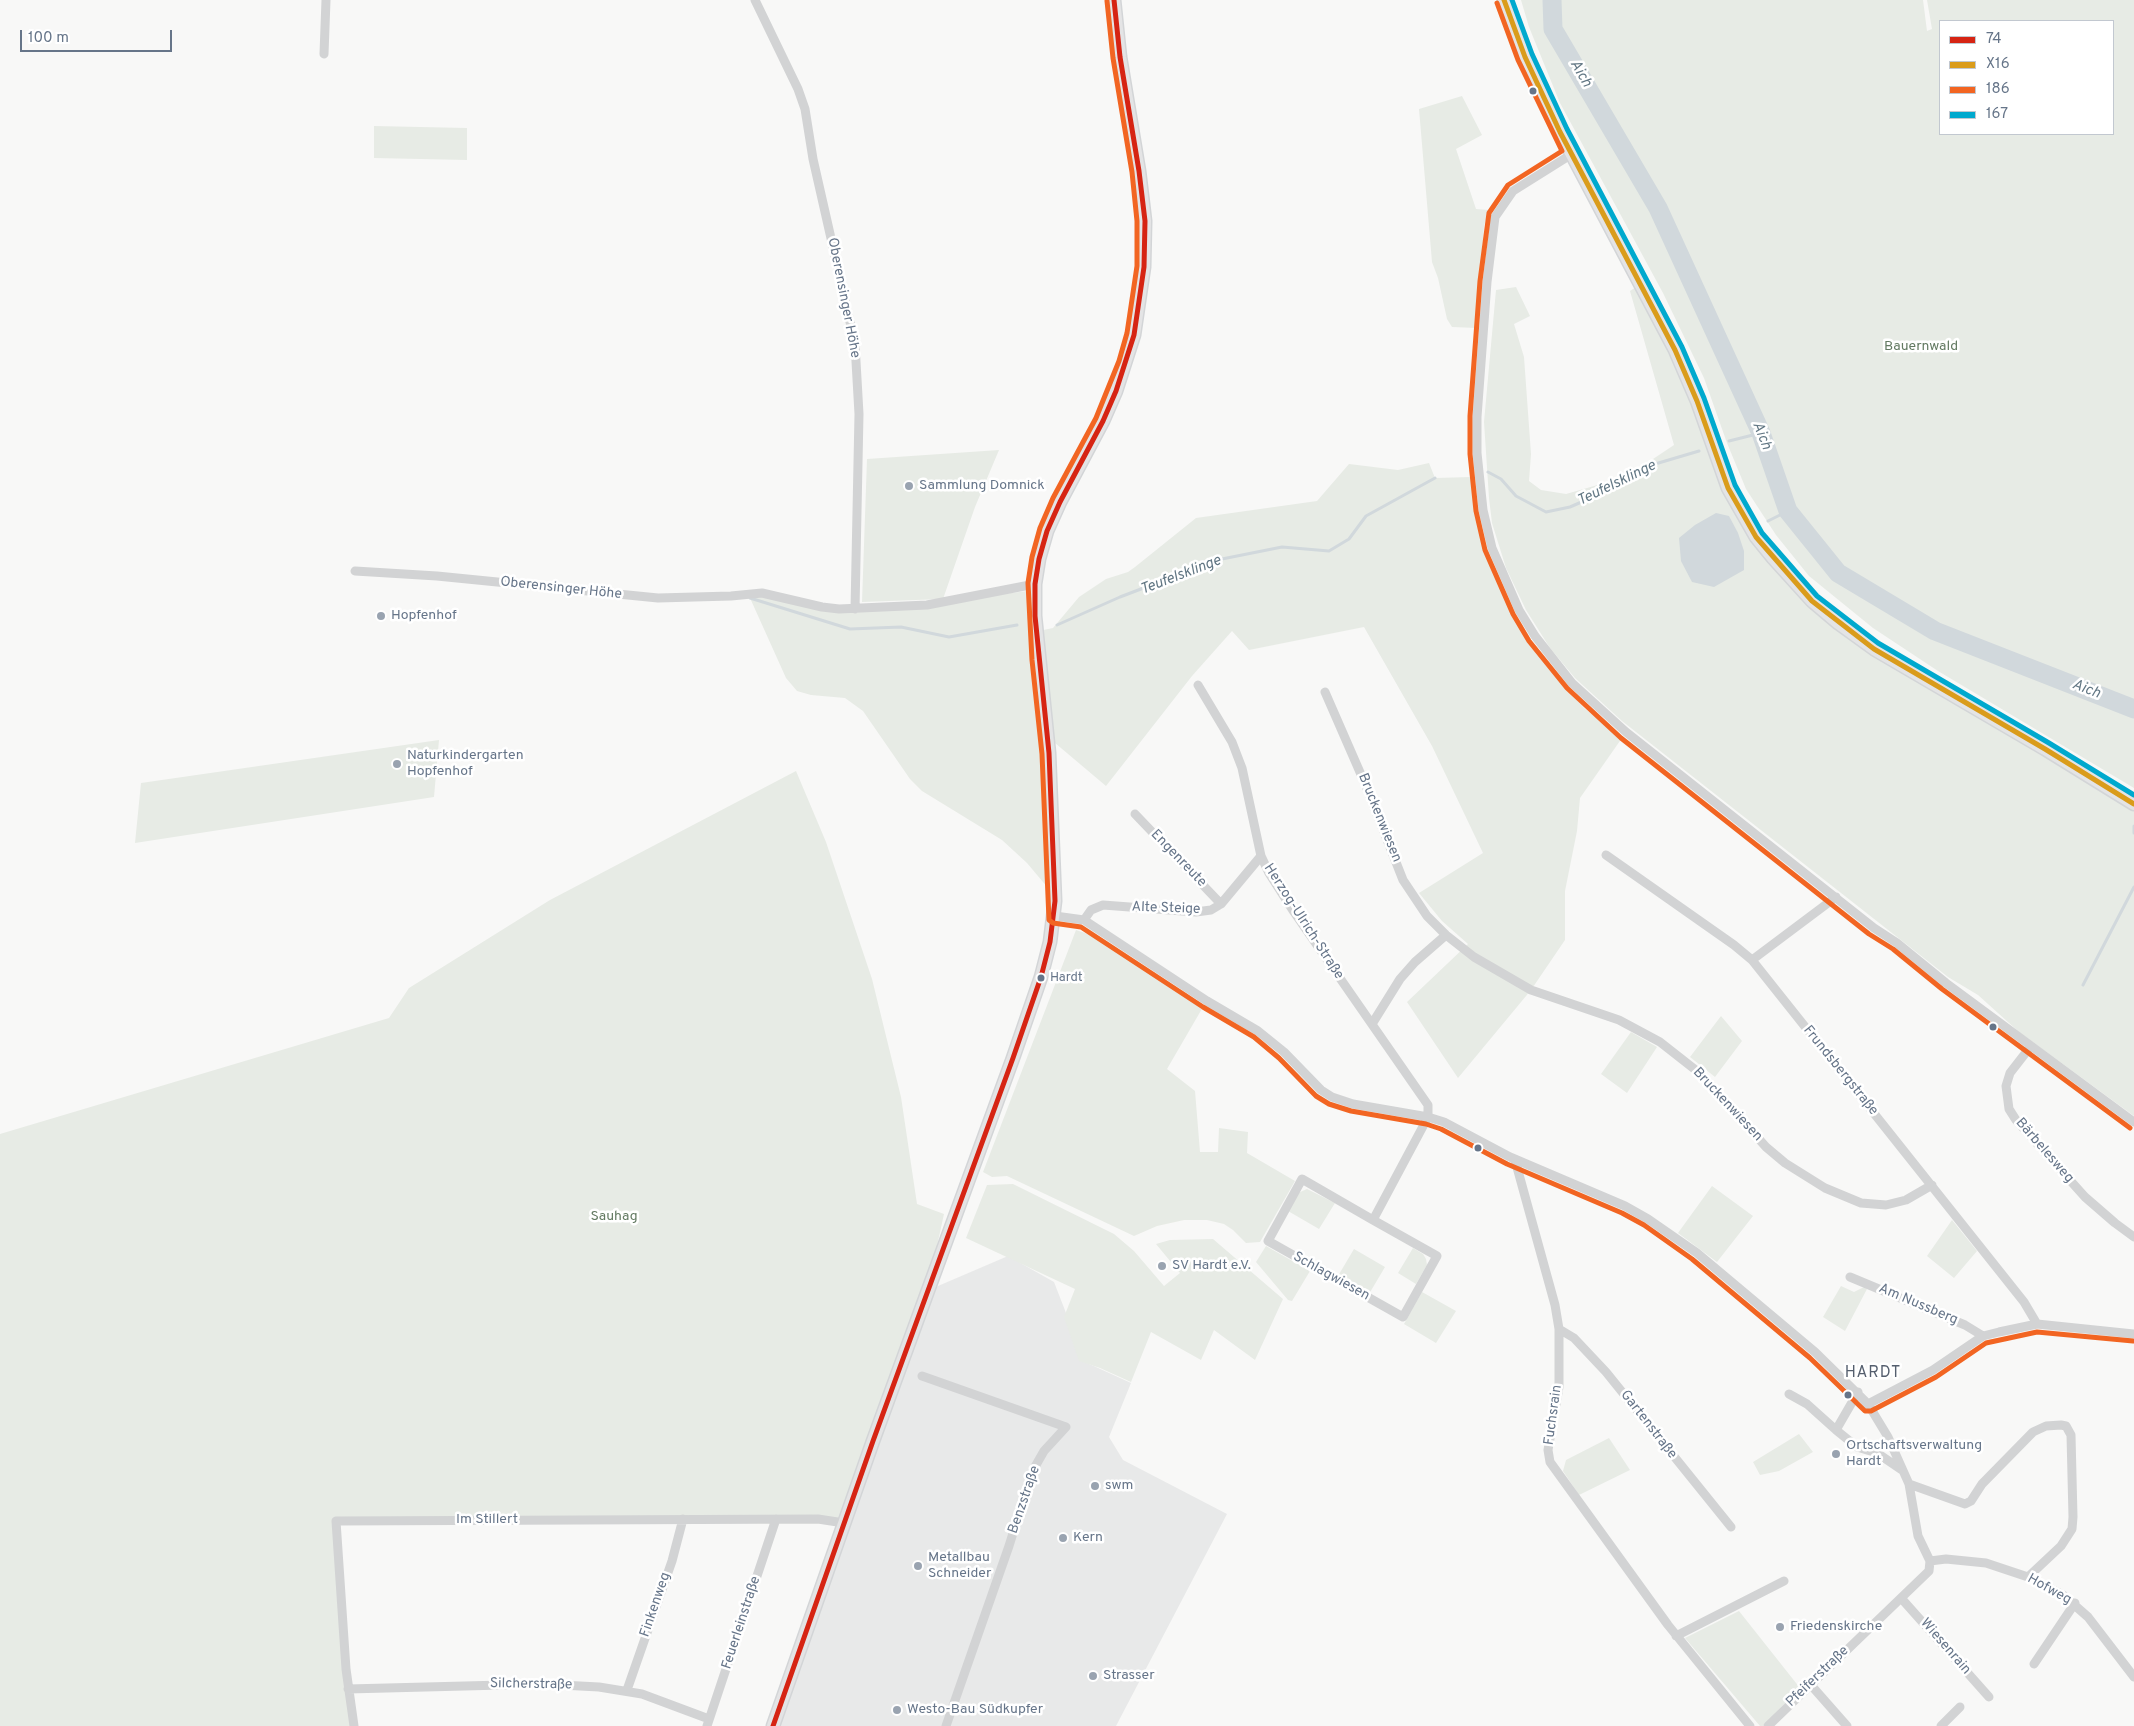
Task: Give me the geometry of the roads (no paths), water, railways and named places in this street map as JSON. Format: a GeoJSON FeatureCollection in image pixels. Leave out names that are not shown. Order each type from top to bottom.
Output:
{"type":"FeatureCollection","features":[{"type":"Feature","properties":{"kind":"main road"},"geometry":{"type":"LineString","coordinates":[[773,1726],[844,1523],[1013,1058],[1041,977],[1055,916],[1052,791],[1037,642],[1035,584],[1039,559],[1047,531],[1116,391],[1134,335],[1144,267],[1145,221],[1139,171],[1120,57],[1114,0]]}},
{"type":"Feature","properties":{"kind":"main road"},"geometry":{"type":"LineString","coordinates":[[1504,0],[1525,58],[1572,154],[1675,350],[1697,401],[1728,488],[1756,537],[1790,578],[1838,623],[1874,649],[2045,749],[2134,804]]}},
{"type":"Feature","properties":{"kind":"street"},"geometry":{"type":"LineString","coordinates":[[324,54],[326,0]]}},
{"type":"Feature","properties":{"kind":"street","name":"Oberensinger Höhe"},"geometry":{"type":"LineString","coordinates":[[756,0],[798,89],[805,109],[815,167],[855,344],[859,414],[856,609]]}},
{"type":"Feature","properties":{"kind":"street"},"geometry":{"type":"LineString","coordinates":[[1572,154],[1513,191],[1495,217],[1487,282],[1477,417],[1477,453],[1483,510],[1492,548],[1519,610],[1535,636],[1572,682],[1626,732],[1874,928],[2134,1122]]}},
{"type":"Feature","properties":{"kind":"street","name":"Oberensinger Höhe"},"geometry":{"type":"LineString","coordinates":[[355,571],[437,576],[658,598],[713,597],[762,593],[774,594],[822,608],[856,609],[927,605],[1035,584]]}},
{"type":"Feature","properties":{"kind":"street","name":"Herzog-Ulrich-Straße"},"geometry":{"type":"LineString","coordinates":[[1198,684],[1232,742],[1242,768],[1261,856],[1269,872],[1294,912],[1428,1105],[1428,1117]]}},
{"type":"Feature","properties":{"kind":"street","name":"Bruckenwiesen"},"geometry":{"type":"LineString","coordinates":[[1325,692],[1366,786],[1403,880],[1427,916],[1474,957],[1531,990],[1619,1020],[1660,1042],[1702,1075],[1766,1147],[1794,1169],[1825,1188],[1861,1203],[1886,1205],[1906,1200],[1932,1185]]}},
{"type":"Feature","properties":{"kind":"street","name":"Engenreute"},"geometry":{"type":"LineString","coordinates":[[1135,814],[1221,904]]}},
{"type":"Feature","properties":{"kind":"street","name":"Alte Steige"},"geometry":{"type":"LineString","coordinates":[[1084,920],[1091,910],[1103,906],[1196,912],[1210,910],[1221,904],[1261,856]]}},
{"type":"Feature","properties":{"kind":"street","name":"Frundsbergstraße"},"geometry":{"type":"LineString","coordinates":[[1606,856],[1734,945],[1752,960],[2024,1302],[2037,1324]]}},
{"type":"Feature","properties":{"kind":"street"},"geometry":{"type":"LineString","coordinates":[[1752,960],[1836,897]]}},
{"type":"Feature","properties":{"kind":"street"},"geometry":{"type":"LineString","coordinates":[[1055,916],[1084,920],[1207,1001],[1258,1031],[1284,1052],[1321,1090],[1332,1097],[1352,1104],[1428,1117],[1444,1122],[1515,1160],[1625,1206],[1668,1232],[1697,1253],[1815,1352],[1858,1392],[1868,1404],[1888,1437],[1909,1484],[1918,1536],[1930,1561]]}},
{"type":"Feature","properties":{"kind":"street"},"geometry":{"type":"LineString","coordinates":[[1372,1024],[1400,979],[1415,962],[1446,934]]}},
{"type":"Feature","properties":{"kind":"street","name":"Bärbelesweg"},"geometry":{"type":"LineString","coordinates":[[2030,1046],[2010,1073],[2006,1086],[2009,1109],[2016,1120],[2085,1197],[2134,1237]]}},
{"type":"Feature","properties":{"kind":"street"},"geometry":{"type":"LineString","coordinates":[[1373,1220],[1428,1117]]}},
{"type":"Feature","properties":{"kind":"street","name":"Fuchsrain"},"geometry":{"type":"LineString","coordinates":[[1515,1160],[1555,1305],[1559,1329],[1559,1387],[1548,1450],[1550,1462],[1612,1551],[1676,1636],[1750,1726]]}},
{"type":"Feature","properties":{"kind":"street","name":"Schlagwiesen"},"geometry":{"type":"LineString","coordinates":[[1302,1180],[1373,1220],[1437,1256],[1403,1317],[1268,1241],[1302,1180]]}},
{"type":"Feature","properties":{"kind":"street","name":"Am Nussberg"},"geometry":{"type":"LineString","coordinates":[[1850,1277],[1965,1325],[1983,1336]]}},
{"type":"Feature","properties":{"kind":"street"},"geometry":{"type":"LineString","coordinates":[[1868,1404],[1933,1370],[1983,1336],[2037,1324],[2134,1334]]}},
{"type":"Feature","properties":{"kind":"street","name":"Gartenstraße"},"geometry":{"type":"LineString","coordinates":[[1559,1329],[1574,1338],[1606,1372],[1730,1527]]}},
{"type":"Feature","properties":{"kind":"street","name":"Benzstraße"},"geometry":{"type":"LineString","coordinates":[[922,1376],[1066,1427],[1044,1451],[1032,1472],[1009,1546],[946,1726]]}},
{"type":"Feature","properties":{"kind":"street"},"geometry":{"type":"LineString","coordinates":[[1836,1430],[1858,1392]]}},
{"type":"Feature","properties":{"kind":"street"},"geometry":{"type":"LineString","coordinates":[[1789,1394],[1807,1404],[1857,1447],[1877,1453],[1904,1472]]}},
{"type":"Feature","properties":{"kind":"street"},"geometry":{"type":"LineString","coordinates":[[1909,1484],[1965,1504],[1971,1500],[1982,1484],[2033,1432],[2046,1426],[2061,1424],[2066,1426],[2071,1435],[2072,1529],[2061,1546],[2028,1577]]}},
{"type":"Feature","properties":{"kind":"street","name":"Finkenweg"},"geometry":{"type":"LineString","coordinates":[[627,1690],[672,1561],[683,1519]]}},
{"type":"Feature","properties":{"kind":"street","name":"Feuerleinstraße"},"geometry":{"type":"LineString","coordinates":[[708,1723],[776,1519]]}},
{"type":"Feature","properties":{"kind":"street","name":"Im Stillert"},"geometry":{"type":"LineString","coordinates":[[354,1726],[348,1689],[336,1521],[818,1519],[844,1523]]}},
{"type":"Feature","properties":{"kind":"street","name":"Hofweg"},"geometry":{"type":"LineString","coordinates":[[1930,1561],[1946,1559],[1986,1563],[2028,1577],[2063,1594],[2075,1603],[2104,1636],[2134,1677]]}},
{"type":"Feature","properties":{"kind":"street","name":"Pfeiferstraße"},"geometry":{"type":"LineString","coordinates":[[1768,1726],[1926,1575],[1930,1561]]}},
{"type":"Feature","properties":{"kind":"street"},"geometry":{"type":"LineString","coordinates":[[1676,1636],[1784,1581]]}},
{"type":"Feature","properties":{"kind":"street","name":"Wiesenrain"},"geometry":{"type":"LineString","coordinates":[[1902,1598],[1989,1697]]}},
{"type":"Feature","properties":{"kind":"street"},"geometry":{"type":"LineString","coordinates":[[2034,1664],[2075,1603]]}},
{"type":"Feature","properties":{"kind":"street","name":"Silcherstraße"},"geometry":{"type":"LineString","coordinates":[[348,1689],[542,1684],[627,1690],[708,1723]]}},
{"type":"Feature","properties":{"kind":"street"},"geometry":{"type":"LineString","coordinates":[[1810,1684],[1847,1726]]}},
{"type":"Feature","properties":{"kind":"street"},"geometry":{"type":"LineString","coordinates":[[1941,1726],[1960,1707]]}},
{"type":"Feature","properties":{"kind":"waterway","name":"Teufelsklinge"},"geometry":{"type":"LineString","coordinates":[[1552,0],[1553,29],[1658,208],[1761,433],[1788,511],[1838,573],[1935,631],[2134,709]]}},
{"type":"Feature","properties":{"kind":"waterway","name":"Teufelsklinge"},"geometry":{"type":"LineString","coordinates":[[1729,441],[1761,433]]}},
{"type":"Feature","properties":{"kind":"waterway","name":"Teufelsklinge"},"geometry":{"type":"LineString","coordinates":[[1488,472],[1501,479],[1516,496],[1546,512],[1570,507],[1609,490],[1615,483],[1645,467],[1699,451]]}},
{"type":"Feature","properties":{"kind":"waterway","name":"Teufelsklinge"},"geometry":{"type":"LineString","coordinates":[[1057,625],[1120,597],[1217,560],[1282,547],[1329,551],[1349,539],[1366,516],[1435,478]]}},
{"type":"Feature","properties":{"kind":"waterway"},"geometry":{"type":"LineString","coordinates":[[1768,521],[1788,511]]}},
{"type":"Feature","properties":{"kind":"waterway","name":"Teufelsklinge"},"geometry":{"type":"LineString","coordinates":[[750,598],[850,629],[901,627],[949,637],[1017,625]]}},
{"type":"Feature","properties":{"kind":"waterway"},"geometry":{"type":"LineString","coordinates":[[2134,826],[2134,833]]}},
{"type":"Feature","properties":{"kind":"waterway"},"geometry":{"type":"LineString","coordinates":[[2083,985],[2134,887]]}},
{"type":"Feature","properties":{"kind":"place","name":"Sammlung Domnick"},"geometry":{"type":"Point","coordinates":[909,486]}},
{"type":"Feature","properties":{"kind":"place","name":"Hopfenhof"},"geometry":{"type":"Point","coordinates":[381,616]}},
{"type":"Feature","properties":{"kind":"place","name":"Naturkindergarten Hopfenhof"},"geometry":{"type":"Point","coordinates":[397,764]}},
{"type":"Feature","properties":{"kind":"place","name":"Hardt"},"geometry":{"type":"Point","coordinates":[1041,978]}},
{"type":"Feature","properties":{"kind":"place","name":"SV Hardt e.V."},"geometry":{"type":"Point","coordinates":[1162,1266]}},
{"type":"Feature","properties":{"kind":"place","name":"Ortschaftsverwaltung Hardt"},"geometry":{"type":"Point","coordinates":[1836,1454]}},
{"type":"Feature","properties":{"kind":"place","name":"swm"},"geometry":{"type":"Point","coordinates":[1095,1486]}},
{"type":"Feature","properties":{"kind":"place","name":"Kern"},"geometry":{"type":"Point","coordinates":[1063,1538]}},
{"type":"Feature","properties":{"kind":"place","name":"Metallbau Schneider"},"geometry":{"type":"Point","coordinates":[918,1566]}},
{"type":"Feature","properties":{"kind":"place","name":"Friedenskirche"},"geometry":{"type":"Point","coordinates":[1780,1627]}},
{"type":"Feature","properties":{"kind":"place","name":"Strasser"},"geometry":{"type":"Point","coordinates":[1093,1676]}},
{"type":"Feature","properties":{"kind":"place","name":"Westo-Bau Südkupfer"},"geometry":{"type":"Point","coordinates":[897,1710]}},
{"type":"Feature","properties":{"kind":"district","name":"HARDT"},"geometry":{"type":"Point","coordinates":[1873,1374]}},
{"type":"Feature","properties":{"kind":"water label","name":"Aich"},"geometry":{"type":"Point","coordinates":[1580,74]}},
{"type":"Feature","properties":{"kind":"water label","name":"Aich"},"geometry":{"type":"Point","coordinates":[1761,436]}},
{"type":"Feature","properties":{"kind":"water label","name":"Aich"},"geometry":{"type":"Point","coordinates":[2086,690]}},
{"type":"Feature","properties":{"kind":"park label","name":"Bauernwald"},"geometry":{"type":"Point","coordinates":[1921,347]}},
{"type":"Feature","properties":{"kind":"park label","name":"Sauhag"},"geometry":{"type":"Point","coordinates":[614,1217]}}]}
